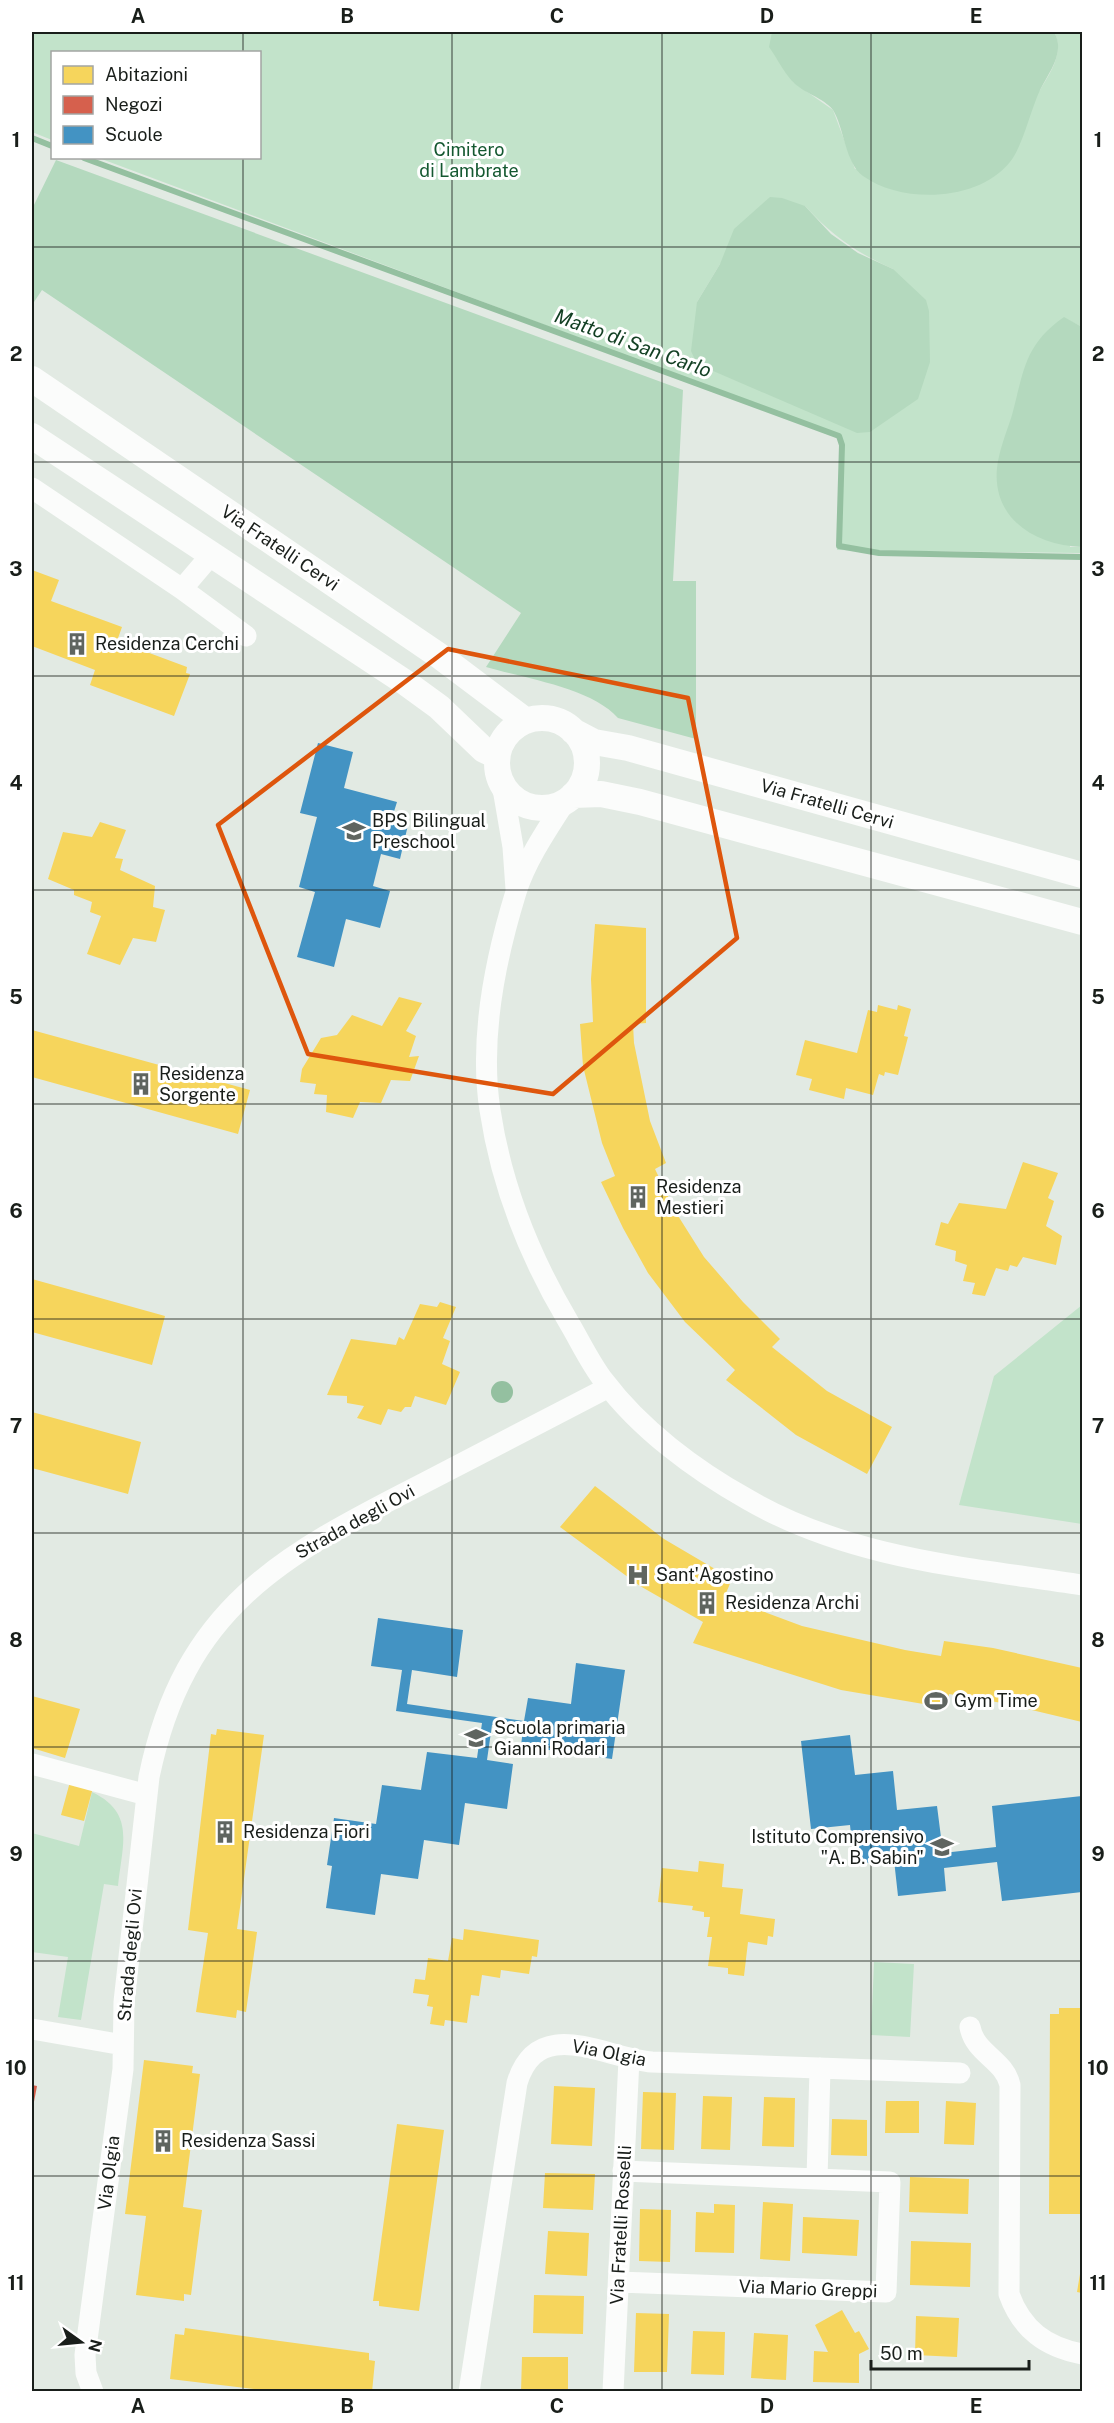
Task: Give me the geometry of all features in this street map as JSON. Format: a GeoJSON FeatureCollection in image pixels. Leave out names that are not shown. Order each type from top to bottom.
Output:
{"type":"FeatureCollection","features":[{"type":"Feature","properties":{"kind":"street","name":"Via Fratelli Cervi"},"geometry":{"type":"LineString","coordinates":[[32,379],[436,654],[526,721]]}},
{"type":"Feature","properties":{"kind":"street"},"geometry":{"type":"LineString","coordinates":[[32,436],[406,684],[439,707],[484,750],[497,756]]}},
{"type":"Feature","properties":{"kind":"street"},"geometry":{"type":"LineString","coordinates":[[32,489],[246,636]]}},
{"type":"Feature","properties":{"kind":"street"},"geometry":{"type":"LineString","coordinates":[[182,590],[211,555]]}},
{"type":"Feature","properties":{"kind":"street"},"geometry":{"type":"LineString","coordinates":[[516,891],[511,838],[497,756],[510,730],[526,721],[545,718],[556,720],[573,731],[582,742],[586,756],[584,777],[542,839],[516,891],[496,974],[488,1040],[487,1075],[494,1133],[505,1176],[529,1246],[552,1294],[609,1387],[651,1430],[700,1470],[747,1499],[819,1533],[896,1556],[1083,1586]]}},
{"type":"Feature","properties":{"kind":"street","name":"Via Fratelli Cervi"},"geometry":{"type":"LineString","coordinates":[[573,731],[594,742],[628,748],[1083,875]]}},
{"type":"Feature","properties":{"kind":"street"},"geometry":{"type":"LineString","coordinates":[[502,783],[513,798],[530,806],[549,807],[570,798],[601,794],[640,801],[1083,922]]}},
{"type":"Feature","properties":{"kind":"street","name":"Strada degli Ovi"},"geometry":{"type":"LineString","coordinates":[[123,2045],[124,2001],[147,1795],[157,1740],[181,1677],[217,1623],[271,1572],[341,1525],[609,1387]]}},
{"type":"Feature","properties":{"kind":"street"},"geometry":{"type":"LineString","coordinates":[[32,1764],[147,1795]]}},
{"type":"Feature","properties":{"kind":"street"},"geometry":{"type":"LineString","coordinates":[[970,2027],[978,2047],[1004,2069],[1010,2085],[1009,2294],[1020,2319],[1039,2339],[1083,2354]]}},
{"type":"Feature","properties":{"kind":"street"},"geometry":{"type":"LineString","coordinates":[[32,2029],[123,2045]]}},
{"type":"Feature","properties":{"kind":"street","name":"Via Olgia"},"geometry":{"type":"LineString","coordinates":[[469,2391],[521,2070],[532,2054],[560,2044],[588,2046],[629,2060],[960,2073]]}},
{"type":"Feature","properties":{"kind":"street","name":"Via Olgia"},"geometry":{"type":"LineString","coordinates":[[93,2391],[86,2373],[85,2355],[123,2069],[123,2045]]}},
{"type":"Feature","properties":{"kind":"street","name":"Via Fratelli Rosselli"},"geometry":{"type":"LineString","coordinates":[[613,2391],[629,2060]]}},
{"type":"Feature","properties":{"kind":"street"},"geometry":{"type":"LineString","coordinates":[[817,2179],[820,2068]]}},
{"type":"Feature","properties":{"kind":"street","name":"Via Mario Greppi"},"geometry":{"type":"LineString","coordinates":[[619,2282],[886,2292],[890,2181],[623,2171]]}},
{"type":"Feature","properties":{"kind":"highlighted area"},"geometry":{"type":"Polygon","coordinates":[[[448,649],[688,698],[737,938],[553,1094],[308,1054],[218,825],[448,649]]]}},
{"type":"Feature","properties":{"kind":"green space","name":"Cimitero di Lambrate"},"geometry":{"type":"Polygon","coordinates":[[[32,32],[772,32],[793,82],[833,110],[855,169],[1040,90],[1057,55],[1058,47],[1054,32],[1082,32],[1082,327],[1064,318],[1070,547],[1082,547],[1082,553],[837,550],[841,436],[102,159],[261,159],[261,51],[51,51],[51,140],[32,132],[32,32]],[[805,206],[720,264],[697,302],[893,269],[867,256],[835,235],[805,206]]]}},
{"type":"Feature","properties":{"kind":"green space"},"geometry":{"type":"Polygon","coordinates":[[[1082,1305],[1082,1524],[959,1505],[994,1376],[1082,1305]]]}},
{"type":"Feature","properties":{"kind":"green space"},"geometry":{"type":"Polygon","coordinates":[[[92,1792],[106,1800],[121,1820],[123,1844],[118,1886],[104,1884],[81,2020],[58,2017],[68,1957],[32,1952],[32,1833],[79,1846],[92,1792]]]}},
{"type":"Feature","properties":{"kind":"green space"},"geometry":{"type":"Polygon","coordinates":[[[874,1962],[914,1964],[910,2037],[871,2035],[874,1962]]]}},
{"type":"Feature","properties":{"kind":"shaded area"},"geometry":{"type":"Polygon","coordinates":[[[772,32],[1054,32],[1058,47],[1055,62],[1040,90],[1018,148],[1010,162],[996,175],[979,185],[960,191],[918,194],[879,185],[857,170],[848,154],[833,110],[802,89],[789,77],[769,47],[772,32]]]}},
{"type":"Feature","properties":{"kind":"shaded area"},"geometry":{"type":"Polygon","coordinates":[[[56,160],[683,390],[673,581],[696,581],[696,739],[618,718],[592,699],[556,685],[486,667],[521,613],[42,290],[32,305],[32,209],[56,160]]]}},
{"type":"Feature","properties":{"kind":"shaded area"},"geometry":{"type":"Polygon","coordinates":[[[770,197],[782,198],[805,206],[831,234],[858,253],[893,269],[926,300],[929,311],[930,362],[918,399],[870,432],[857,433],[697,364],[691,351],[697,302],[720,264],[734,229],[770,197]]]}},
{"type":"Feature","properties":{"kind":"shaded area"},"geometry":{"type":"Polygon","coordinates":[[[1064,317],[1082,327],[1082,547],[1049,541],[1020,526],[1002,502],[997,486],[999,454],[1027,360],[1041,338],[1064,317]]]}},
{"type":"Feature","properties":{"kind":"shaded area"},"geometry":{"type":"Polygon","coordinates":[[[502,1381],[510,1384],[513,1392],[510,1400],[502,1403],[494,1400],[491,1392],[494,1384],[502,1381]]]}},
{"type":"Feature","properties":{"kind":"building: Abitazioni","name":"Residenza Cerchi"},"geometry":{"type":"Polygon","coordinates":[[[32,570],[59,580],[51,601],[122,627],[117,641],[187,667],[186,673],[190,674],[174,716],[90,685],[95,670],[32,646],[32,570]]]}},
{"type":"Feature","properties":{"kind":"building: Abitazioni"},"geometry":{"type":"Polygon","coordinates":[[[100,822],[126,830],[115,858],[123,859],[120,870],[155,886],[153,907],[165,910],[156,942],[133,938],[120,965],[87,954],[101,916],[90,912],[92,902],[74,895],[74,890],[48,879],[63,832],[92,837],[100,822]]]}},
{"type":"Feature","properties":{"kind":"building: Abitazioni","name":"Residenza Mestieri"},"geometry":{"type":"Polygon","coordinates":[[[595,924],[646,928],[646,1023],[633,1024],[634,1043],[650,1121],[666,1163],[655,1169],[675,1211],[704,1257],[743,1302],[780,1339],[772,1347],[827,1391],[892,1427],[867,1474],[796,1435],[726,1380],[735,1370],[685,1322],[648,1273],[623,1228],[601,1182],[615,1176],[602,1143],[583,1066],[580,1024],[593,1022],[591,979],[595,924]]]}},
{"type":"Feature","properties":{"kind":"building: Abitazioni"},"geometry":{"type":"Polygon","coordinates":[[[399,997],[422,1003],[406,1031],[416,1036],[409,1057],[419,1056],[410,1081],[391,1080],[381,1103],[360,1102],[353,1118],[326,1112],[327,1095],[314,1094],[316,1084],[300,1082],[302,1069],[321,1038],[337,1035],[352,1015],[382,1026],[399,997]]]}},
{"type":"Feature","properties":{"kind":"building: Abitazioni"},"geometry":{"type":"Polygon","coordinates":[[[878,1005],[897,1010],[898,1005],[911,1009],[904,1036],[908,1037],[898,1075],[885,1072],[884,1076],[879,1074],[873,1095],[846,1088],[844,1099],[809,1090],[812,1079],[796,1075],[805,1040],[857,1053],[868,1010],[877,1012],[878,1005]]]}},
{"type":"Feature","properties":{"kind":"building: Abitazioni","name":"Residenza Sorgente"},"geometry":{"type":"Polygon","coordinates":[[[32,1030],[250,1090],[238,1134],[32,1077],[32,1030]]]}},
{"type":"Feature","properties":{"kind":"building: Abitazioni"},"geometry":{"type":"Polygon","coordinates":[[[1023,1162],[1058,1173],[1048,1198],[1054,1201],[1046,1226],[1062,1236],[1056,1265],[1023,1257],[1017,1267],[1010,1265],[1008,1271],[996,1268],[985,1296],[972,1294],[975,1283],[963,1281],[967,1265],[955,1261],[956,1251],[935,1245],[941,1222],[948,1224],[959,1203],[1006,1209],[1023,1162]]]}},
{"type":"Feature","properties":{"kind":"building: Abitazioni"},"geometry":{"type":"Polygon","coordinates":[[[32,1279],[165,1316],[152,1365],[32,1332],[32,1279]]]}},
{"type":"Feature","properties":{"kind":"building: Abitazioni"},"geometry":{"type":"Polygon","coordinates":[[[440,1302],[456,1307],[443,1338],[450,1341],[442,1364],[460,1372],[446,1405],[415,1396],[411,1407],[405,1407],[401,1412],[388,1409],[381,1425],[357,1418],[364,1406],[347,1403],[347,1396],[327,1395],[351,1339],[396,1345],[399,1337],[404,1340],[420,1304],[437,1307],[440,1302]]]}},
{"type":"Feature","properties":{"kind":"building: Abitazioni"},"geometry":{"type":"Polygon","coordinates":[[[32,1412],[141,1442],[128,1494],[32,1468],[32,1412]]]}},
{"type":"Feature","properties":{"kind":"building: Abitazioni","name":"Residenza Archi"},"geometry":{"type":"Polygon","coordinates":[[[595,1486],[664,1539],[732,1579],[726,1593],[767,1613],[802,1626],[905,1650],[941,1656],[944,1641],[993,1648],[1082,1668],[1082,1722],[1002,1703],[949,1694],[947,1708],[841,1690],[693,1643],[703,1622],[640,1586],[560,1527],[595,1486]]]}},
{"type":"Feature","properties":{"kind":"building: Abitazioni"},"geometry":{"type":"Polygon","coordinates":[[[32,1696],[80,1709],[65,1758],[32,1748],[32,1696]]]}},
{"type":"Feature","properties":{"kind":"building: Abitazioni","name":"Residenza Fiori"},"geometry":{"type":"Polygon","coordinates":[[[217,1729],[264,1735],[237,1929],[257,1932],[246,2012],[237,2010],[236,2018],[196,2012],[208,1933],[188,1930],[211,1734],[216,1735],[217,1729]]]}},
{"type":"Feature","properties":{"kind":"building: Abitazioni"},"geometry":{"type":"Polygon","coordinates":[[[71,1778],[94,1784],[84,1821],[61,1815],[71,1778]]]}},
{"type":"Feature","properties":{"kind":"building: Abitazioni"},"geometry":{"type":"Polygon","coordinates":[[[699,1861],[724,1864],[722,1887],[743,1889],[740,1914],[775,1919],[773,1937],[768,1936],[767,1945],[748,1942],[744,1976],[728,1974],[728,1968],[708,1966],[712,1937],[707,1937],[710,1917],[704,1917],[704,1912],[692,1910],[693,1906],[658,1902],[662,1868],[698,1872],[699,1861]]]}},
{"type":"Feature","properties":{"kind":"building: Abitazioni"},"geometry":{"type":"Polygon","coordinates":[[[464,1929],[539,1940],[537,1957],[532,1956],[529,1974],[501,1970],[500,1978],[482,1975],[479,1996],[471,1995],[467,2023],[445,2020],[444,2026],[430,2024],[433,2007],[427,2006],[429,1995],[413,1993],[415,1979],[425,1980],[428,1958],[448,1961],[452,1938],[463,1940],[464,1929]]]}},
{"type":"Feature","properties":{"kind":"building: Abitazioni"},"geometry":{"type":"Polygon","coordinates":[[[1059,2008],[1082,2008],[1082,2214],[1049,2214],[1050,2014],[1059,2014],[1059,2008]]]}},
{"type":"Feature","properties":{"kind":"building: Abitazioni","name":"Residenza Sassi"},"geometry":{"type":"Polygon","coordinates":[[[144,2060],[193,2066],[192,2073],[200,2074],[183,2207],[202,2210],[191,2295],[184,2294],[184,2301],[136,2295],[146,2216],[125,2214],[144,2060]]]}},
{"type":"Feature","properties":{"kind":"building: Abitazioni"},"geometry":{"type":"Polygon","coordinates":[[[554,2086],[595,2088],[592,2146],[551,2144],[554,2086]]]}},
{"type":"Feature","properties":{"kind":"building: Abitazioni"},"geometry":{"type":"Polygon","coordinates":[[[643,2092],[676,2093],[674,2150],[641,2149],[643,2092]]]}},
{"type":"Feature","properties":{"kind":"building: Abitazioni"},"geometry":{"type":"Polygon","coordinates":[[[703,2096],[732,2097],[730,2150],[701,2149],[703,2096]]]}},
{"type":"Feature","properties":{"kind":"building: Abitazioni"},"geometry":{"type":"Polygon","coordinates":[[[764,2097],[795,2098],[794,2147],[762,2146],[764,2097]]]}},
{"type":"Feature","properties":{"kind":"building: Abitazioni"},"geometry":{"type":"Polygon","coordinates":[[[886,2101],[919,2101],[919,2133],[885,2133],[886,2101]]]}},
{"type":"Feature","properties":{"kind":"building: Abitazioni"},"geometry":{"type":"Polygon","coordinates":[[[946,2101],[976,2103],[974,2145],[944,2144],[946,2101]]]}},
{"type":"Feature","properties":{"kind":"building: Abitazioni"},"geometry":{"type":"Polygon","coordinates":[[[832,2119],[867,2120],[867,2156],[831,2155],[832,2119]]]}},
{"type":"Feature","properties":{"kind":"building: Abitazioni"},"geometry":{"type":"Polygon","coordinates":[[[397,2124],[444,2130],[419,2311],[379,2306],[379,2301],[373,2301],[397,2124]]]}},
{"type":"Feature","properties":{"kind":"building: Abitazioni"},"geometry":{"type":"Polygon","coordinates":[[[545,2173],[595,2174],[593,2210],[543,2208],[545,2173]]]}},
{"type":"Feature","properties":{"kind":"building: Abitazioni"},"geometry":{"type":"Polygon","coordinates":[[[910,2177],[969,2179],[968,2214],[909,2212],[910,2177]]]}},
{"type":"Feature","properties":{"kind":"building: Abitazioni"},"geometry":{"type":"Polygon","coordinates":[[[763,2202],[793,2204],[790,2261],[760,2259],[763,2202]]]}},
{"type":"Feature","properties":{"kind":"building: Abitazioni"},"geometry":{"type":"Polygon","coordinates":[[[714,2204],[735,2205],[734,2253],[695,2252],[696,2212],[714,2213],[714,2204]]]}},
{"type":"Feature","properties":{"kind":"building: Abitazioni"},"geometry":{"type":"Polygon","coordinates":[[[640,2209],[671,2210],[670,2262],[639,2261],[640,2209]]]}},
{"type":"Feature","properties":{"kind":"building: Abitazioni"},"geometry":{"type":"Polygon","coordinates":[[[803,2217],[859,2220],[857,2256],[802,2253],[803,2217]]]}},
{"type":"Feature","properties":{"kind":"building: Abitazioni"},"geometry":{"type":"Polygon","coordinates":[[[548,2231],[589,2233],[587,2276],[545,2274],[548,2231]]]}},
{"type":"Feature","properties":{"kind":"building: Abitazioni"},"geometry":{"type":"Polygon","coordinates":[[[911,2241],[971,2243],[970,2287],[910,2285],[911,2241]]]}},
{"type":"Feature","properties":{"kind":"building: Abitazioni"},"geometry":{"type":"Polygon","coordinates":[[[1082,2268],[1082,2293],[1077,2292],[1082,2268]]]}},
{"type":"Feature","properties":{"kind":"building: Abitazioni"},"geometry":{"type":"Polygon","coordinates":[[[534,2295],[584,2296],[583,2334],[533,2333],[534,2295]]]}},
{"type":"Feature","properties":{"kind":"building: Abitazioni"},"geometry":{"type":"Polygon","coordinates":[[[842,2310],[855,2333],[859,2331],[869,2349],[859,2354],[859,2383],[813,2382],[814,2351],[828,2352],[815,2325],[842,2310]]]}},
{"type":"Feature","properties":{"kind":"building: Abitazioni"},"geometry":{"type":"Polygon","coordinates":[[[636,2313],[669,2314],[667,2372],[634,2372],[636,2313]]]}},
{"type":"Feature","properties":{"kind":"building: Abitazioni"},"geometry":{"type":"Polygon","coordinates":[[[916,2316],[959,2318],[957,2357],[915,2355],[916,2316]]]}},
{"type":"Feature","properties":{"kind":"building: Abitazioni"},"geometry":{"type":"Polygon","coordinates":[[[185,2328],[369,2353],[369,2360],[375,2361],[372,2392],[280,2392],[170,2379],[175,2334],[184,2335],[185,2328]]]}},
{"type":"Feature","properties":{"kind":"building: Abitazioni"},"geometry":{"type":"Polygon","coordinates":[[[693,2331],[725,2332],[724,2375],[691,2374],[693,2331]]]}},
{"type":"Feature","properties":{"kind":"building: Abitazioni"},"geometry":{"type":"Polygon","coordinates":[[[754,2333],[788,2335],[786,2380],[751,2378],[754,2333]]]}},
{"type":"Feature","properties":{"kind":"building: Abitazioni"},"geometry":{"type":"Polygon","coordinates":[[[522,2357],[568,2357],[568,2392],[521,2392],[522,2357]]]}},
{"type":"Feature","properties":{"kind":"building: Negozi"},"geometry":{"type":"Polygon","coordinates":[[[32,2085],[37,2086],[33,2107],[32,2107],[32,2085]]]}},
{"type":"Feature","properties":{"kind":"building: Scuole"},"geometry":{"type":"Polygon","coordinates":[[[318,743],[353,752],[344,788],[397,802],[391,821],[408,825],[400,859],[381,854],[373,886],[390,891],[380,928],[346,919],[334,967],[297,957],[315,892],[299,887],[317,817],[300,813],[318,743]]]}},
{"type":"Feature","properties":{"kind":"building: Scuole"},"geometry":{"type":"Polygon","coordinates":[[[378,1618],[463,1630],[457,1677],[412,1670],[407,1704],[524,1721],[528,1698],[571,1704],[576,1663],[625,1670],[612,1759],[521,1746],[523,1729],[492,1725],[487,1760],[513,1764],[507,1809],[465,1803],[459,1845],[424,1840],[418,1879],[381,1874],[375,1915],[326,1908],[332,1866],[327,1865],[334,1818],[376,1824],[382,1785],[421,1790],[427,1752],[477,1758],[482,1723],[396,1711],[402,1670],[371,1666],[378,1618]]]}},
{"type":"Feature","properties":{"kind":"building: Scuole"},"geometry":{"type":"Polygon","coordinates":[[[850,1735],[855,1775],[893,1771],[897,1810],[937,1806],[943,1853],[996,1847],[992,1806],[1082,1796],[1082,1892],[1002,1901],[997,1862],[944,1868],[946,1891],[898,1896],[894,1860],[854,1864],[850,1825],[811,1829],[801,1741],[850,1735]]]}},
{"type":"Feature","properties":{"kind":"waterway","name":"Matto di San Carlo"},"geometry":{"type":"LineString","coordinates":[[32,138],[51,146]]}},
{"type":"Feature","properties":{"kind":"waterway","name":"Matto di San Carlo"},"geometry":{"type":"LineString","coordinates":[[87,159],[839,436],[842,445],[839,546],[879,553],[1082,557]]}},
{"type":"Feature","properties":{"kind":"place","name":"Residenza Cerchi"},"geometry":{"type":"Point","coordinates":[77,644]}},
{"type":"Feature","properties":{"kind":"place","name":"BPS Bilingual Preschool"},"geometry":{"type":"Point","coordinates":[354,831]}},
{"type":"Feature","properties":{"kind":"place","name":"Residenza Sorgente"},"geometry":{"type":"Point","coordinates":[141,1084]}},
{"type":"Feature","properties":{"kind":"place","name":"Residenza Mestieri"},"geometry":{"type":"Point","coordinates":[638,1197]}},
{"type":"Feature","properties":{"kind":"place","name":"Sant'Agostino"},"geometry":{"type":"Point","coordinates":[638,1575]}},
{"type":"Feature","properties":{"kind":"place","name":"Residenza Archi"},"geometry":{"type":"Point","coordinates":[707,1603]}},
{"type":"Feature","properties":{"kind":"place","name":"Gym Time"},"geometry":{"type":"Point","coordinates":[936,1701]}},
{"type":"Feature","properties":{"kind":"place","name":"Scuola primaria Gianni Rodari"},"geometry":{"type":"Point","coordinates":[476,1738]}},
{"type":"Feature","properties":{"kind":"place","name":"Residenza Fiori"},"geometry":{"type":"Point","coordinates":[225,1832]}},
{"type":"Feature","properties":{"kind":"place","name":"Istituto Comprensivo \"A. B. Sabin\""},"geometry":{"type":"Point","coordinates":[942,1847]}},
{"type":"Feature","properties":{"kind":"place","name":"Residenza Sassi"},"geometry":{"type":"Point","coordinates":[163,2141]}}]}
